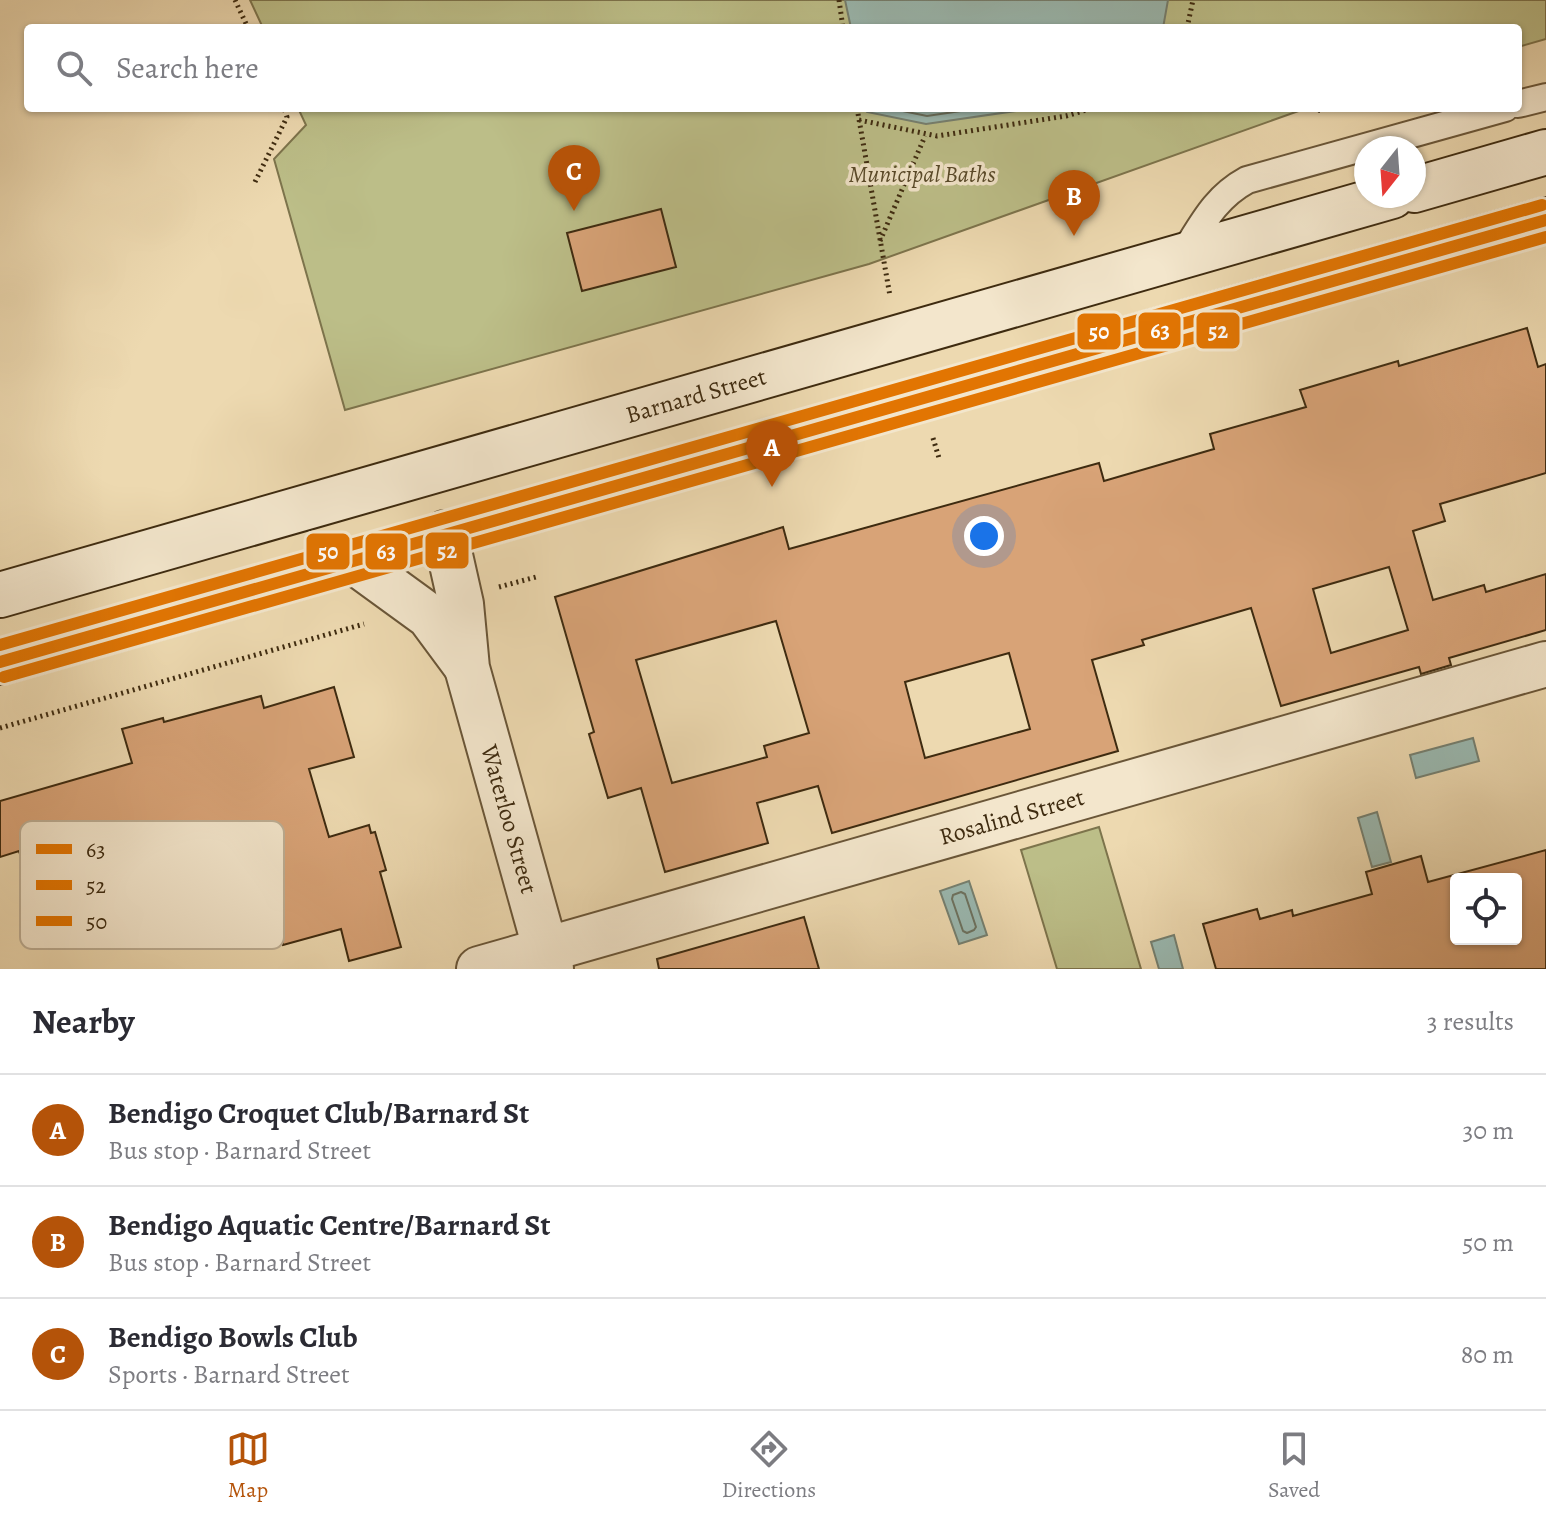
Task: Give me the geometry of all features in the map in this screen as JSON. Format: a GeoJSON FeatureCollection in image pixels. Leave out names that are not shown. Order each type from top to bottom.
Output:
{"type":"FeatureCollection","features":[{"type":"Feature","properties":{"kind":"main road"},"geometry":{"type":"LineString","coordinates":[[1426,187],[1546,152]]}},
{"type":"Feature","properties":{"kind":"main road"},"geometry":{"type":"LineString","coordinates":[[1478,172],[1546,174]]}},
{"type":"Feature","properties":{"kind":"main road","name":"Barnard Street"},"geometry":{"type":"LineString","coordinates":[[2,594],[1354,207]]}},
{"type":"Feature","properties":{"kind":"main road"},"geometry":{"type":"LineString","coordinates":[[0,662],[1546,220]]}},
{"type":"Feature","properties":{"kind":"main road"},"geometry":{"type":"LineString","coordinates":[[987,313],[1017,331],[1033,335],[1218,284],[1314,264],[1424,255]]}},
{"type":"Feature","properties":{"kind":"main road"},"geometry":{"type":"LineString","coordinates":[[2,594],[128,583],[241,556],[412,508],[431,510],[439,516],[445,533]]}},
{"type":"Feature","properties":{"kind":"main road","name":"Waterloo Street"},"geometry":{"type":"LineString","coordinates":[[445,533],[461,604],[467,668],[548,959]]}},
{"type":"Feature","properties":{"kind":"main road","name":"Waterloo Street"},"geometry":{"type":"LineString","coordinates":[[352,560],[429,616],[467,668]]}},
{"type":"Feature","properties":{"kind":"main road","name":"Rosalind Street"},"geometry":{"type":"LineString","coordinates":[[479,969],[548,959],[1546,664]]}},
{"type":"Feature","properties":{"kind":"lane"},"geometry":{"type":"LineString","coordinates":[[1522,103],[1546,97]]}},
{"type":"Feature","properties":{"kind":"lane"},"geometry":{"type":"LineString","coordinates":[[1182,256],[1215,204],[1229,190],[1247,180],[1491,112]]}},
{"type":"Feature","properties":{"kind":"path"},"geometry":{"type":"LineString","coordinates":[[235,0],[246,24]]}},
{"type":"Feature","properties":{"kind":"path"},"geometry":{"type":"LineString","coordinates":[[839,0],[842,24]]}},
{"type":"Feature","properties":{"kind":"path"},"geometry":{"type":"LineString","coordinates":[[1188,24],[1193,0]]}},
{"type":"Feature","properties":{"kind":"path"},"geometry":{"type":"LineString","coordinates":[[255,182],[287,117],[285,112]]}},
{"type":"Feature","properties":{"kind":"path"},"geometry":{"type":"LineString","coordinates":[[858,112],[887,285]]}},
{"type":"Feature","properties":{"kind":"path"},"geometry":{"type":"LineString","coordinates":[[859,120],[925,136],[937,136],[1077,112]]}},
{"type":"Feature","properties":{"kind":"path"},"geometry":{"type":"LineString","coordinates":[[879,242],[925,136]]}},
{"type":"Feature","properties":{"kind":"path"},"geometry":{"type":"LineString","coordinates":[[491,589],[536,577]]}},
{"type":"Feature","properties":{"kind":"path"},"geometry":{"type":"LineString","coordinates":[[0,728],[370,622]]}},
{"type":"Feature","properties":{"kind":"green space"},"geometry":{"type":"Polygon","coordinates":[[[250,0],[1546,0],[1546,39],[1522,46],[1522,24],[261,24],[250,0]]]}},
{"type":"Feature","properties":{"kind":"green space","name":"Municipal Baths"},"geometry":{"type":"Polygon","coordinates":[[[300,112],[1296,112],[869,264],[345,410],[274,159],[306,125],[300,112]]]}},
{"type":"Feature","properties":{"kind":"green space"},"geometry":{"type":"Polygon","coordinates":[[[1099,827],[1141,969],[1057,969],[1021,850],[1099,827]]]}},
{"type":"Feature","properties":{"kind":"water"},"geometry":{"type":"Polygon","coordinates":[[[845,0],[1168,0],[1164,24],[850,24],[845,0]]]}},
{"type":"Feature","properties":{"kind":"water"},"geometry":{"type":"Polygon","coordinates":[[[867,112],[1008,112],[926,124],[867,112]]]}},
{"type":"Feature","properties":{"kind":"water"},"geometry":{"type":"Polygon","coordinates":[[[1473,738],[1479,761],[1416,778],[1410,755],[1473,738]]]}},
{"type":"Feature","properties":{"kind":"water"},"geometry":{"type":"Polygon","coordinates":[[[1377,812],[1391,862],[1372,867],[1358,818],[1377,812]]]}},
{"type":"Feature","properties":{"kind":"water"},"geometry":{"type":"Polygon","coordinates":[[[969,881],[987,935],[959,944],[940,891],[969,881]]]}},
{"type":"Feature","properties":{"kind":"water"},"geometry":{"type":"Polygon","coordinates":[[[1174,935],[1183,969],[1159,969],[1151,942],[1174,935]]]}},
{"type":"Feature","properties":{"kind":"building"},"geometry":{"type":"Polygon","coordinates":[[[661,209],[676,267],[582,291],[567,233],[661,209]]]}},
{"type":"Feature","properties":{"kind":"building"},"geometry":{"type":"Polygon","coordinates":[[[1527,328],[1538,367],[1546,364],[1546,473],[1440,504],[1445,521],[1413,531],[1433,600],[1484,585],[1486,592],[1546,574],[1546,630],[1449,658],[1451,665],[1421,674],[1419,667],[1281,706],[1251,608],[1142,640],[1144,645],[1092,660],[1118,751],[832,833],[818,786],[757,803],[768,843],[665,872],[641,788],[608,798],[589,734],[594,732],[555,597],[783,527],[789,549],[1099,463],[1104,481],[1214,449],[1210,434],[1306,407],[1300,390],[1398,361],[1399,366],[1527,328]],[[1389,567],[1313,589],[1331,653],[1408,630],[1389,567]],[[776,621],[636,660],[672,783],[767,757],[764,746],[809,733],[776,621]],[[1009,653],[905,682],[925,758],[1030,729],[1009,653]]]}},
{"type":"Feature","properties":{"kind":"building"},"geometry":{"type":"Polygon","coordinates":[[[334,687],[354,757],[309,769],[329,837],[369,825],[371,833],[375,832],[386,870],[380,872],[401,947],[349,961],[341,929],[284,945],[284,821],[20,821],[20,854],[19,851],[0,857],[0,801],[132,763],[122,729],[163,718],[164,722],[261,696],[264,708],[334,687]]]}},
{"type":"Feature","properties":{"kind":"building"},"geometry":{"type":"Polygon","coordinates":[[[1546,850],[1546,969],[1216,969],[1203,924],[1257,909],[1260,919],[1292,910],[1293,916],[1372,894],[1366,872],[1421,856],[1428,882],[1450,876],[1450,945],[1522,945],[1522,873],[1461,873],[1546,850]]]}},
{"type":"Feature","properties":{"kind":"building"},"geometry":{"type":"Polygon","coordinates":[[[804,917],[819,969],[659,969],[657,959],[804,917]]]}},
{"type":"Feature","properties":{"kind":"transit line","name":"50"},"geometry":{"type":"LineString","coordinates":[[0,645],[1542,205]]}},
{"type":"Feature","properties":{"kind":"transit line","name":"63"},"geometry":{"type":"LineString","coordinates":[[0,662],[1546,220]]}},
{"type":"Feature","properties":{"kind":"transit line","name":"52"},"geometry":{"type":"LineString","coordinates":[[4,677],[1546,237]]}},
{"type":"Feature","properties":{"kind":"place","name":"Bendigo Bowls Club"},"geometry":{"type":"Point","coordinates":[574,211]}},
{"type":"Feature","properties":{"kind":"place","name":"Bendigo Aquatic Centre/Barnard St"},"geometry":{"type":"Point","coordinates":[1074,236]}},
{"type":"Feature","properties":{"kind":"place","name":"Bendigo Croquet Club/Barnard St"},"geometry":{"type":"Point","coordinates":[772,487]}}]}
